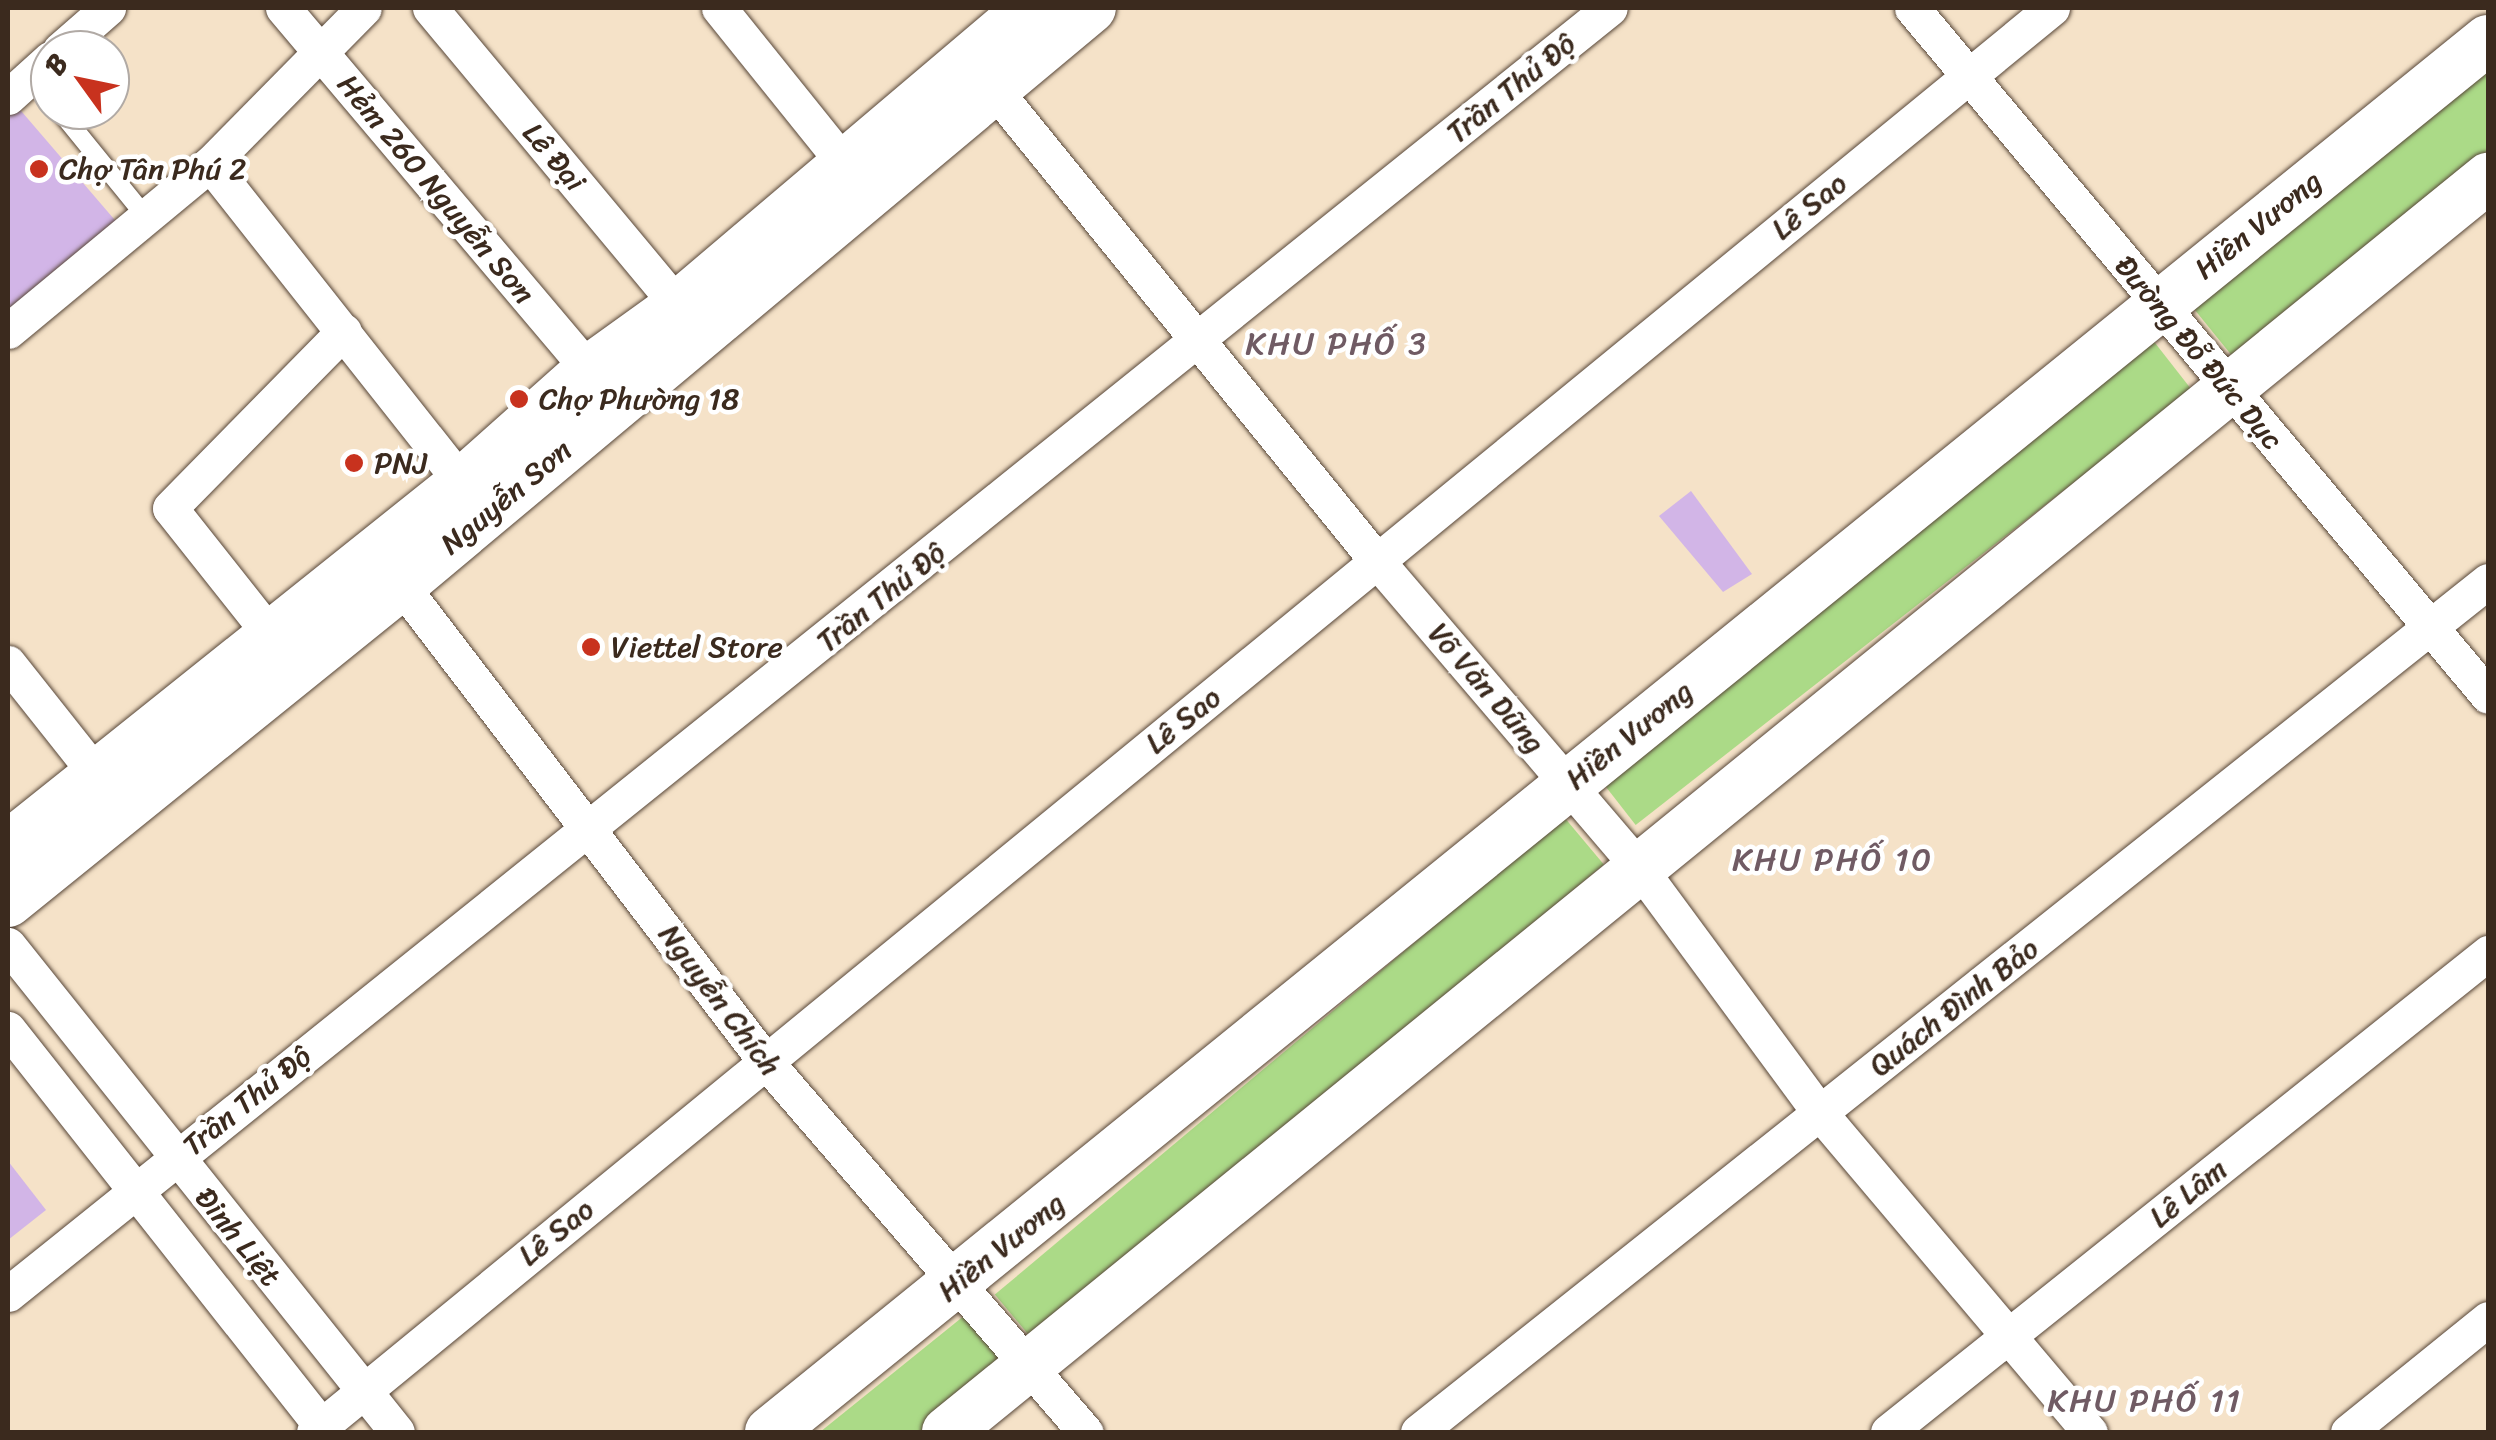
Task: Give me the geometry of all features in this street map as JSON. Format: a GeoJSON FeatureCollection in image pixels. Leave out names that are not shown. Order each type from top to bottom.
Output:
{"type":"FeatureCollection","features":[{"type":"Feature","properties":{"kind":"street","name":"Hẻm 260 Nguyễn Sơn"},"geometry":{"type":"LineString","coordinates":[[283,8],[589,370]]}},
{"type":"Feature","properties":{"kind":"street"},"geometry":{"type":"LineString","coordinates":[[8,330],[210,164],[364,8]]}},
{"type":"Feature","properties":{"kind":"street","name":"Lê Đại"},"geometry":{"type":"LineString","coordinates":[[430,8],[678,306]]}},
{"type":"Feature","properties":{"kind":"street"},"geometry":{"type":"LineString","coordinates":[[719,8],[857,180]]}},
{"type":"Feature","properties":{"kind":"street","name":"Nguyễn Sơn"},"geometry":{"type":"LineString","coordinates":[[8,902],[388,568],[857,180],[1030,8]]}},
{"type":"Feature","properties":{"kind":"street","name":"Nguyễn Sơn"},"geometry":{"type":"LineString","coordinates":[[8,846],[269,633],[388,568],[462,483],[589,370],[993,88],[1091,8]]}},
{"type":"Feature","properties":{"kind":"street","name":"Trần Thủ Độ"},"geometry":{"type":"LineString","coordinates":[[8,1294],[1201,342],[1610,8]]}},
{"type":"Feature","properties":{"kind":"street","name":"Đường Đỗ Đức Dục"},"geometry":{"type":"LineString","coordinates":[[1912,8],[2488,696]]}},
{"type":"Feature","properties":{"kind":"street","name":"Lê Sao"},"geometry":{"type":"LineString","coordinates":[[321,1430],[362,1389],[2052,8]]}},
{"type":"Feature","properties":{"kind":"street"},"geometry":{"type":"LineString","coordinates":[[79,30],[98,10]]}},
{"type":"Feature","properties":{"kind":"street","name":"Hiền Vương"},"geometry":{"type":"LineString","coordinates":[[770,1432],[2488,40]]}},
{"type":"Feature","properties":{"kind":"street","name":"Võ Văn Dũng"},"geometry":{"type":"LineString","coordinates":[[993,88],[1377,561],[1637,865],[1820,1113],[2090,1432]]}},
{"type":"Feature","properties":{"kind":"street"},"geometry":{"type":"LineString","coordinates":[[210,164],[462,483]]}},
{"type":"Feature","properties":{"kind":"street"},"geometry":{"type":"LineString","coordinates":[[946,1432],[1637,865],[2488,178]]}},
{"type":"Feature","properties":{"kind":"street"},"geometry":{"type":"LineString","coordinates":[[269,633],[170,508],[344,330]]}},
{"type":"Feature","properties":{"kind":"street","name":"Nguyễn Chích"},"geometry":{"type":"LineString","coordinates":[[388,568],[766,1062],[1085,1432]]}},
{"type":"Feature","properties":{"kind":"street","name":"Quách Đình Bảo"},"geometry":{"type":"LineString","coordinates":[[1418,1432],[2488,581]]}},
{"type":"Feature","properties":{"kind":"street"},"geometry":{"type":"LineString","coordinates":[[8,663],[96,774]]}},
{"type":"Feature","properties":{"kind":"street","name":"Đinh Liệt"},"geometry":{"type":"LineString","coordinates":[[8,945],[174,1160],[397,1432]]}},
{"type":"Feature","properties":{"kind":"street","name":"Lê Lâm"},"geometry":{"type":"LineString","coordinates":[[1888,1432],[2488,953]]}},
{"type":"Feature","properties":{"kind":"street","name":"Đinh Liệt"},"geometry":{"type":"LineString","coordinates":[[8,1029],[132,1193],[321,1430]]}},
{"type":"Feature","properties":{"kind":"street"},"geometry":{"type":"LineString","coordinates":[[2348,1432],[2488,1319]]}},
{"type":"Feature","properties":{"kind":"lane"},"geometry":{"type":"LineString","coordinates":[[75,130],[146,217]]}},
{"type":"Feature","properties":{"kind":"green space"},"geometry":{"type":"Polygon","coordinates":[[[2488,61],[2488,150],[2233,357],[2190,304],[2488,61]]]}},
{"type":"Feature","properties":{"kind":"green space"},"geometry":{"type":"Polygon","coordinates":[[[2152,339],[2192,390],[1636,825],[1596,774],[2152,339]]]}},
{"type":"Feature","properties":{"kind":"green space"},"geometry":{"type":"Polygon","coordinates":[[[1564,817],[1604,864],[1035,1342],[995,1295],[1564,817]]]}},
{"type":"Feature","properties":{"kind":"green space"},"geometry":{"type":"Polygon","coordinates":[[[965,1315],[1006,1366],[924,1432],[820,1432],[965,1315]]]}},
{"type":"Feature","properties":{"kind":"building","name":"Chợ Tân Phú 2"},"geometry":{"type":"Polygon","coordinates":[[[16,105],[30,121],[30,130],[37,130],[120,226],[8,316],[8,111],[16,105]]]}},
{"type":"Feature","properties":{"kind":"building"},"geometry":{"type":"Polygon","coordinates":[[[1691,491],[1752,574],[1723,592],[1659,516],[1691,491]]]}},
{"type":"Feature","properties":{"kind":"building"},"geometry":{"type":"Polygon","coordinates":[[[8,1161],[46,1210],[8,1240],[8,1161]]]}},
{"type":"Feature","properties":{"kind":"place","name":"Chợ Tân Phú 2"},"geometry":{"type":"Point","coordinates":[39,169]}},
{"type":"Feature","properties":{"kind":"place","name":"Chợ Phường 18"},"geometry":{"type":"Point","coordinates":[519,399]}},
{"type":"Feature","properties":{"kind":"place","name":"PNJ"},"geometry":{"type":"Point","coordinates":[354,463]}},
{"type":"Feature","properties":{"kind":"place","name":"Viettel Store"},"geometry":{"type":"Point","coordinates":[591,647]}},
{"type":"Feature","properties":{"kind":"district","name":"KHU PHỐ 3"},"geometry":{"type":"Point","coordinates":[1337,344]}},
{"type":"Feature","properties":{"kind":"district","name":"KHU PHỐ 10"},"geometry":{"type":"Point","coordinates":[1833,860]}},
{"type":"Feature","properties":{"kind":"district","name":"KHU PHỐ 11"},"geometry":{"type":"Point","coordinates":[2145,1401]}}]}
